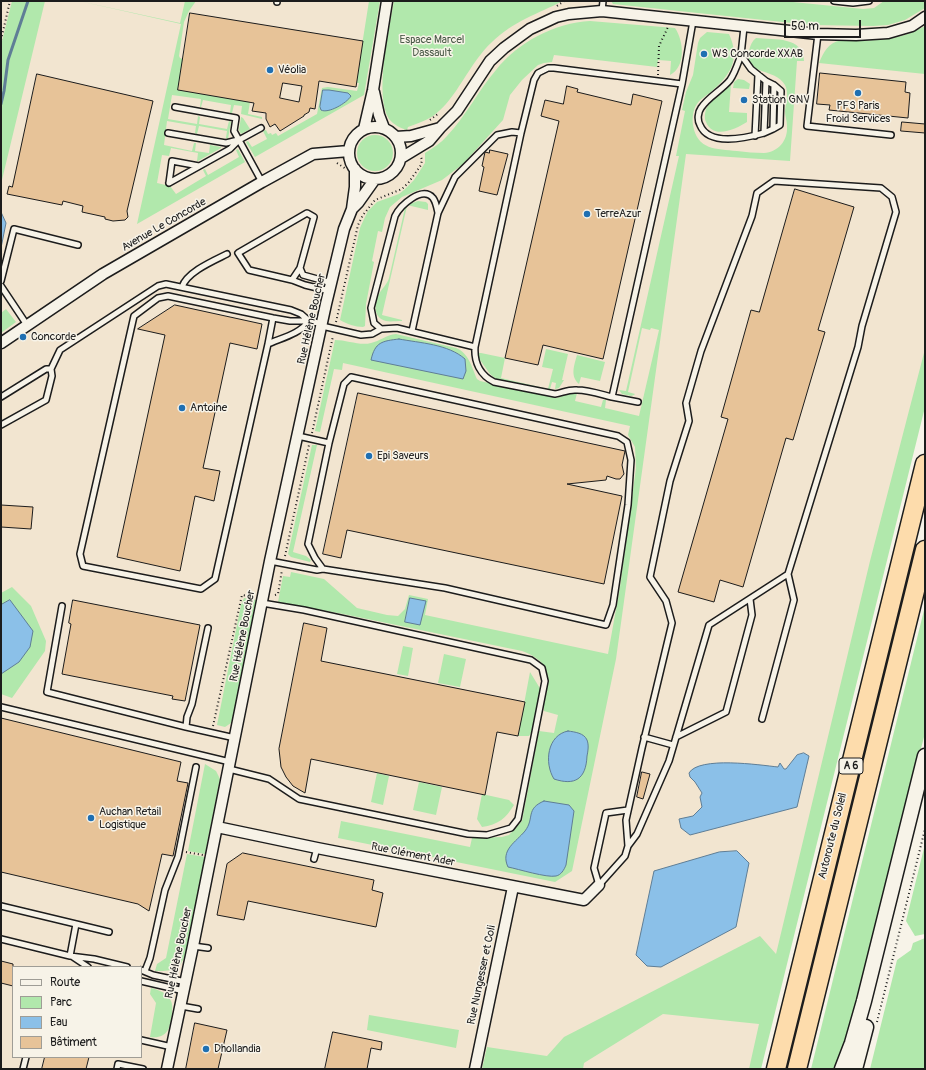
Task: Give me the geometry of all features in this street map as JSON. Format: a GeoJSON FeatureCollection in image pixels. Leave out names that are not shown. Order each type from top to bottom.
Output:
{"type":"FeatureCollection","features":[{"type":"Feature","properties":{"kind":"highway","name":"Autoroute du Soleil"},"geometry":{"type":"LineString","coordinates":[[776,1069],[925,464]]}},
{"type":"Feature","properties":{"kind":"highway","name":"Autoroute du Soleil"},"geometry":{"type":"LineString","coordinates":[[797,1069],[925,550]]}},
{"type":"Feature","properties":{"kind":"main road"},"geometry":{"type":"LineString","coordinates":[[842,1069],[852,1043],[864,1001],[925,756]]}},
{"type":"Feature","properties":{"kind":"main road"},"geometry":{"type":"LineString","coordinates":[[856,1069],[925,786]]}},
{"type":"Feature","properties":{"kind":"street"},"geometry":{"type":"LineString","coordinates":[[364,129],[373,90],[387,1]]}},
{"type":"Feature","properties":{"kind":"street"},"geometry":{"type":"LineString","coordinates":[[401,158],[429,141],[457,111],[490,61],[504,48],[536,26],[569,14],[603,6],[693,21],[744,27],[818,34],[856,35],[888,33],[912,26],[925,17]]}},
{"type":"Feature","properties":{"kind":"street"},"geometry":{"type":"LineString","coordinates":[[373,90],[384,128]]}},
{"type":"Feature","properties":{"kind":"street"},"geometry":{"type":"LineString","coordinates":[[349,151],[353,138],[364,129],[372,127],[384,128],[390,131],[396,137],[400,145],[401,158],[399,165],[390,174],[375,179],[364,176],[355,169]]}},
{"type":"Feature","properties":{"kind":"street"},"geometry":{"type":"LineString","coordinates":[[396,137],[411,136],[440,128]]}},
{"type":"Feature","properties":{"kind":"street","name":"Rue Hélène Boucher"},"geometry":{"type":"LineString","coordinates":[[167,1069],[230,766],[270,561],[344,229],[352,209],[355,169],[349,158],[349,151]]}},
{"type":"Feature","properties":{"kind":"street","name":"Avenue Le Concorde"},"geometry":{"type":"LineString","coordinates":[[1,343],[103,274],[262,182],[313,154],[349,151]]}},
{"type":"Feature","properties":{"kind":"street","name":"Rue Hélène Boucher"},"geometry":{"type":"LineString","coordinates":[[352,209],[375,179]]}},
{"type":"Feature","properties":{"kind":"street","name":"Rue Clément Ader"},"geometry":{"type":"LineString","coordinates":[[217,827],[584,900],[599,885]]}},
{"type":"Feature","properties":{"kind":"street","name":"Rue Nungesser et Coli"},"geometry":{"type":"LineString","coordinates":[[475,1069],[513,887]]}},
{"type":"Feature","properties":{"kind":"lane"},"geometry":{"type":"LineString","coordinates":[[834,1],[853,3],[869,1]]}},
{"type":"Feature","properties":{"kind":"lane"},"geometry":{"type":"LineString","coordinates":[[612,397],[682,84],[693,21]]}},
{"type":"Feature","properties":{"kind":"lane"},"geometry":{"type":"LineString","coordinates":[[741,55],[751,69],[781,91],[780,125],[755,136],[730,139],[716,138],[708,135],[702,130],[699,123],[700,109],[730,80],[741,55],[744,27]]}},
{"type":"Feature","properties":{"kind":"lane"},"geometry":{"type":"LineString","coordinates":[[818,34],[807,126],[891,135]]}},
{"type":"Feature","properties":{"kind":"lane"},"geometry":{"type":"LineString","coordinates":[[638,402],[577,390],[568,390],[555,394],[494,382],[486,378],[477,365],[474,357],[475,347],[521,133],[534,80],[538,73],[548,68],[554,68],[682,84]]}},
{"type":"Feature","properties":{"kind":"lane"},"geometry":{"type":"LineString","coordinates":[[755,136],[758,75]]}},
{"type":"Feature","properties":{"kind":"lane"},"geometry":{"type":"LineString","coordinates":[[764,133],[766,81]]}},
{"type":"Feature","properties":{"kind":"lane"},"geometry":{"type":"LineString","coordinates":[[773,129],[774,85]]}},
{"type":"Feature","properties":{"kind":"lane"},"geometry":{"type":"LineString","coordinates":[[175,107],[236,118],[234,131],[262,182]]}},
{"type":"Feature","properties":{"kind":"lane"},"geometry":{"type":"LineString","coordinates":[[168,133],[226,143],[239,140],[261,128]]}},
{"type":"Feature","properties":{"kind":"lane"},"geometry":{"type":"LineString","coordinates":[[412,331],[438,213],[455,177],[497,135],[512,132],[521,133]]}},
{"type":"Feature","properties":{"kind":"lane"},"geometry":{"type":"LineString","coordinates":[[199,166],[172,161],[169,183],[230,149],[239,140]]}},
{"type":"Feature","properties":{"kind":"lane"},"geometry":{"type":"LineString","coordinates":[[628,846],[626,820],[644,737],[672,623],[666,601],[650,577],[670,481],[689,421],[686,403],[701,351],[752,216],[757,193],[774,181],[881,188],[892,197],[896,212],[862,326],[858,347],[788,574],[794,600],[762,719]]}},
{"type":"Feature","properties":{"kind":"lane"},"geometry":{"type":"LineString","coordinates":[[381,329],[374,323],[371,308],[395,216],[404,203],[423,194],[432,198],[438,213]]}},
{"type":"Feature","properties":{"kind":"lane"},"geometry":{"type":"LineString","coordinates":[[292,280],[300,268],[314,217],[307,213],[238,253],[249,270],[292,280],[305,285],[331,287]]}},
{"type":"Feature","properties":{"kind":"lane"},"geometry":{"type":"LineString","coordinates":[[1,281],[14,230],[78,245]]}},
{"type":"Feature","properties":{"kind":"lane"},"geometry":{"type":"LineString","coordinates":[[182,287],[190,275],[227,254]]}},
{"type":"Feature","properties":{"kind":"lane"},"geometry":{"type":"LineString","coordinates":[[300,268],[303,275],[331,287]]}},
{"type":"Feature","properties":{"kind":"lane"},"geometry":{"type":"LineString","coordinates":[[1,426],[46,400],[52,376],[51,369],[60,350],[158,286],[166,284],[291,310],[301,314],[309,321]]}},
{"type":"Feature","properties":{"kind":"lane"},"geometry":{"type":"LineString","coordinates":[[1,286],[27,325]]}},
{"type":"Feature","properties":{"kind":"lane"},"geometry":{"type":"LineString","coordinates":[[273,318],[215,580],[201,589],[83,566],[80,554],[134,316],[158,298],[168,296],[273,318],[290,321],[309,321],[334,329],[361,335],[372,334],[381,329],[397,328],[475,347]]}},
{"type":"Feature","properties":{"kind":"lane"},"geometry":{"type":"LineString","coordinates":[[268,344],[299,330],[309,321]]}},
{"type":"Feature","properties":{"kind":"lane"},"geometry":{"type":"LineString","coordinates":[[1,397],[46,369],[51,369]]}},
{"type":"Feature","properties":{"kind":"lane"},"geometry":{"type":"LineString","coordinates":[[270,561],[317,570],[323,569],[445,588],[606,625],[614,605],[628,505],[631,460],[628,442],[618,436],[351,377],[344,384],[308,544],[315,558],[323,569]]}},
{"type":"Feature","properties":{"kind":"lane"},"geometry":{"type":"LineString","coordinates":[[298,436],[330,443]]}},
{"type":"Feature","properties":{"kind":"lane"},"geometry":{"type":"LineString","coordinates":[[599,885],[625,856],[628,846],[637,834],[669,761],[709,625],[788,574]]}},
{"type":"Feature","properties":{"kind":"lane"},"geometry":{"type":"LineString","coordinates":[[676,737],[726,712],[752,615],[750,599]]}},
{"type":"Feature","properties":{"kind":"lane"},"geometry":{"type":"LineString","coordinates":[[1,707],[230,766],[269,779],[299,799],[468,834],[487,835],[511,828],[518,819],[545,681],[542,668],[531,660],[304,610],[262,603]]}},
{"type":"Feature","properties":{"kind":"lane"},"geometry":{"type":"LineString","coordinates":[[62,606],[47,692],[235,738]]}},
{"type":"Feature","properties":{"kind":"lane"},"geometry":{"type":"LineString","coordinates":[[186,727],[208,628]]}},
{"type":"Feature","properties":{"kind":"lane"},"geometry":{"type":"LineString","coordinates":[[644,737],[673,745]]}},
{"type":"Feature","properties":{"kind":"lane"},"geometry":{"type":"LineString","coordinates":[[185,986],[143,971],[150,958],[165,890],[178,857],[196,767]]}},
{"type":"Feature","properties":{"kind":"lane"},"geometry":{"type":"LineString","coordinates":[[599,885],[594,868],[606,813],[628,810]]}},
{"type":"Feature","properties":{"kind":"lane"},"geometry":{"type":"LineString","coordinates":[[314,859],[317,848]]}},
{"type":"Feature","properties":{"kind":"lane"},"geometry":{"type":"LineString","coordinates":[[1,906],[109,932]]}},
{"type":"Feature","properties":{"kind":"lane"},"geometry":{"type":"LineString","coordinates":[[70,956],[76,924]]}},
{"type":"Feature","properties":{"kind":"lane"},"geometry":{"type":"LineString","coordinates":[[1,939],[70,956],[94,959],[123,966]]}},
{"type":"Feature","properties":{"kind":"lane"},"geometry":{"type":"LineString","coordinates":[[193,946],[208,948]]}},
{"type":"Feature","properties":{"kind":"lane"},"geometry":{"type":"LineString","coordinates":[[70,956],[86,966]]}},
{"type":"Feature","properties":{"kind":"lane"},"geometry":{"type":"LineString","coordinates":[[142,981],[185,986]]}},
{"type":"Feature","properties":{"kind":"lane"},"geometry":{"type":"LineString","coordinates":[[180,1006],[198,1009]]}},
{"type":"Feature","properties":{"kind":"lane"},"geometry":{"type":"LineString","coordinates":[[142,1040],[172,1047]]}},
{"type":"Feature","properties":{"kind":"lane"},"geometry":{"type":"LineString","coordinates":[[23,1069],[26,1058]]}},
{"type":"Feature","properties":{"kind":"lane"},"geometry":{"type":"LineString","coordinates":[[117,1069],[118,1064],[143,1069]]}},
{"type":"Feature","properties":{"kind":"path"},"geometry":{"type":"LineString","coordinates":[[1,40],[10,1]]}},
{"type":"Feature","properties":{"kind":"path"},"geometry":{"type":"LineString","coordinates":[[556,7],[564,1]]}},
{"type":"Feature","properties":{"kind":"path"},"geometry":{"type":"LineString","coordinates":[[657,80],[659,46],[669,26]]}},
{"type":"Feature","properties":{"kind":"path"},"geometry":{"type":"LineString","coordinates":[[276,595],[278,594],[334,329],[358,225],[363,215],[375,200],[402,189],[409,182],[421,165],[422,160],[420,154]]}},
{"type":"Feature","properties":{"kind":"path"},"geometry":{"type":"LineString","coordinates":[[211,732],[215,722],[242,595],[254,597],[255,591]]}},
{"type":"Feature","properties":{"kind":"path"},"geometry":{"type":"LineString","coordinates":[[877,1022],[925,829]]}},
{"type":"Feature","properties":{"kind":"path"},"geometry":{"type":"LineString","coordinates":[[186,852],[204,855]]}},
{"type":"Feature","properties":{"kind":"shaded area"},"geometry":{"type":"Polygon","coordinates":[[[1,1],[925,1],[925,360],[755,1069],[1,1069],[1,1]]]}},
{"type":"Feature","properties":{"kind":"green space"},"geometry":{"type":"Polygon","coordinates":[[[12,1],[45,1],[1,184],[1,45],[12,1]]]}},
{"type":"Feature","properties":{"kind":"green space"},"geometry":{"type":"Polygon","coordinates":[[[79,1],[180,23],[185,1],[196,1],[184,22],[179,56],[183,59],[178,90],[250,102],[248,114],[262,117],[262,119],[241,114],[242,106],[234,105],[232,113],[230,113],[231,105],[203,100],[200,107],[201,99],[172,95],[168,119],[197,124],[198,116],[200,117],[199,124],[227,129],[229,121],[231,122],[228,139],[226,138],[227,131],[199,126],[197,134],[195,133],[196,126],[167,121],[164,145],[192,151],[194,143],[196,143],[195,151],[209,153],[210,145],[221,148],[197,161],[198,153],[171,148],[169,156],[162,155],[157,183],[170,186],[176,194],[206,176],[203,170],[205,169],[208,175],[239,157],[236,150],[238,149],[245,162],[137,224],[181,24],[79,1]]]}},
{"type":"Feature","properties":{"kind":"green space"},"geometry":{"type":"Polygon","coordinates":[[[369,1],[380,1],[364,95],[255,157],[246,142],[248,141],[252,147],[267,139],[263,131],[266,130],[268,134],[271,133],[272,135],[276,133],[278,136],[317,114],[322,88],[328,87],[357,91],[359,83],[356,83],[369,1]]]}},
{"type":"Feature","properties":{"kind":"green space","name":"Espace Marcel Dassault"},"geometry":{"type":"Polygon","coordinates":[[[394,1],[563,1],[526,18],[500,35],[476,60],[456,91],[441,109],[430,118],[408,127],[407,130],[397,126],[389,119],[385,108],[383,94],[386,44],[394,1]]]}},
{"type":"Feature","properties":{"kind":"green space"},"geometry":{"type":"Polygon","coordinates":[[[611,1],[783,1],[863,9],[874,8],[884,1],[925,1],[925,8],[905,20],[888,25],[811,25],[613,4],[611,1]]]}},
{"type":"Feature","properties":{"kind":"green space"},"geometry":{"type":"Polygon","coordinates":[[[590,21],[675,28],[682,46],[679,66],[670,75],[671,61],[658,60],[657,67],[554,55],[552,62],[538,65],[522,80],[510,95],[503,120],[463,164],[442,180],[402,197],[390,207],[385,218],[382,232],[378,231],[366,304],[365,326],[354,326],[340,320],[360,228],[368,211],[377,202],[399,194],[414,180],[425,163],[425,153],[442,141],[454,128],[490,78],[505,60],[515,51],[538,36],[551,30],[590,21]]]}},
{"type":"Feature","properties":{"kind":"green space"},"geometry":{"type":"Polygon","coordinates":[[[925,26],[925,74],[819,63],[827,48],[840,40],[873,40],[894,38],[925,26]]]}},
{"type":"Feature","properties":{"kind":"green space"},"geometry":{"type":"Polygon","coordinates":[[[707,32],[729,34],[734,52],[734,59],[732,66],[724,79],[718,86],[698,102],[693,114],[693,125],[695,133],[703,144],[722,150],[764,153],[778,148],[784,141],[787,131],[785,111],[787,91],[785,85],[780,79],[752,65],[749,59],[749,51],[751,44],[756,38],[787,41],[799,47],[804,61],[797,61],[790,161],[686,154],[616,659],[572,871],[555,882],[338,838],[341,821],[470,847],[472,838],[502,837],[509,835],[522,821],[539,731],[554,733],[558,715],[544,711],[548,682],[546,670],[539,661],[529,654],[522,651],[278,602],[283,576],[290,577],[291,572],[324,579],[357,608],[398,616],[405,609],[409,595],[428,599],[425,615],[608,654],[620,587],[636,468],[635,447],[628,435],[630,426],[343,363],[342,370],[334,369],[320,432],[315,431],[335,340],[367,344],[396,334],[456,348],[467,357],[477,379],[480,381],[557,398],[571,393],[577,393],[575,401],[601,407],[603,400],[606,400],[605,408],[639,416],[659,330],[642,328],[628,392],[635,394],[631,396],[622,394],[619,390],[626,391],[679,156],[676,156],[685,111],[682,110],[686,92],[693,75],[698,43],[700,38],[707,32]]]}},
{"type":"Feature","properties":{"kind":"green space"},"geometry":{"type":"Polygon","coordinates":[[[738,79],[744,80],[750,84],[749,89],[733,88],[734,82],[738,79]]]}},
{"type":"Feature","properties":{"kind":"green space"},"geometry":{"type":"Polygon","coordinates":[[[731,84],[729,112],[747,113],[747,122],[731,130],[719,132],[714,131],[709,127],[705,120],[706,109],[714,99],[731,84]]]}},
{"type":"Feature","properties":{"kind":"green space"},"geometry":{"type":"Polygon","coordinates":[[[241,117],[250,129],[241,134],[239,130],[241,117]]]}},
{"type":"Feature","properties":{"kind":"green space"},"geometry":{"type":"Polygon","coordinates":[[[375,135],[385,138],[390,143],[393,153],[390,163],[385,168],[375,171],[365,168],[360,163],[357,153],[360,143],[365,138],[375,135]]]}},
{"type":"Feature","properties":{"kind":"green space"},"geometry":{"type":"Polygon","coordinates":[[[418,201],[426,202],[428,204],[428,210],[407,205],[418,201]]]}},
{"type":"Feature","properties":{"kind":"green space"},"geometry":{"type":"Polygon","coordinates":[[[407,206],[382,315],[402,321],[388,321],[382,319],[377,314],[376,302],[389,278],[405,208],[407,206]]]}},
{"type":"Feature","properties":{"kind":"green space"},"geometry":{"type":"Polygon","coordinates":[[[6,309],[16,322],[1,333],[1,313],[6,309]]]}},
{"type":"Feature","properties":{"kind":"green space"},"geometry":{"type":"Polygon","coordinates":[[[546,349],[568,354],[562,380],[564,380],[559,388],[555,389],[556,383],[552,382],[550,389],[547,391],[496,379],[490,374],[478,357],[479,353],[481,353],[505,358],[501,378],[548,389],[553,369],[542,367],[546,349]]]}},
{"type":"Feature","properties":{"kind":"green space"},"geometry":{"type":"Polygon","coordinates":[[[925,349],[925,407],[761,1069],[749,1069],[759,1024],[663,1014],[584,1063],[583,1069],[482,1069],[487,1047],[547,1056],[564,1037],[760,936],[776,954],[870,561],[925,349]]]}},
{"type":"Feature","properties":{"kind":"green space"},"geometry":{"type":"Polygon","coordinates":[[[577,355],[605,362],[600,381],[581,377],[579,384],[576,381],[574,378],[574,371],[577,355]]]}},
{"type":"Feature","properties":{"kind":"green space"},"geometry":{"type":"Polygon","coordinates":[[[312,445],[317,445],[293,552],[306,556],[311,560],[310,562],[291,557],[288,554],[312,445]]]}},
{"type":"Feature","properties":{"kind":"green space"},"geometry":{"type":"Polygon","coordinates":[[[12,587],[31,606],[46,641],[45,651],[12,698],[1,694],[1,674],[19,662],[10,600],[1,605],[1,593],[12,587]]]}},
{"type":"Feature","properties":{"kind":"green space"},"geometry":{"type":"Polygon","coordinates":[[[244,598],[256,600],[233,718],[231,723],[225,727],[217,725],[241,605],[244,598]]]}},
{"type":"Feature","properties":{"kind":"green space"},"geometry":{"type":"Polygon","coordinates":[[[925,606],[924,737],[895,848],[888,888],[847,1040],[834,1069],[811,1069],[925,606]]]}},
{"type":"Feature","properties":{"kind":"green space"},"geometry":{"type":"Polygon","coordinates":[[[403,646],[413,648],[408,676],[397,674],[403,646]]]}},
{"type":"Feature","properties":{"kind":"green space"},"geometry":{"type":"Polygon","coordinates":[[[444,654],[466,659],[460,687],[438,683],[444,654]]]}},
{"type":"Feature","properties":{"kind":"green space"},"geometry":{"type":"Polygon","coordinates":[[[530,672],[541,690],[532,731],[529,736],[518,736],[530,672]]]}},
{"type":"Feature","properties":{"kind":"green space"},"geometry":{"type":"Polygon","coordinates":[[[205,764],[216,771],[220,779],[205,854],[188,851],[205,764]]]}},
{"type":"Feature","properties":{"kind":"green space"},"geometry":{"type":"Polygon","coordinates":[[[377,773],[389,776],[383,805],[371,802],[377,773]]]}},
{"type":"Feature","properties":{"kind":"green space"},"geometry":{"type":"Polygon","coordinates":[[[419,782],[442,787],[436,815],[413,810],[419,782]]]}},
{"type":"Feature","properties":{"kind":"green space"},"geometry":{"type":"Polygon","coordinates":[[[482,794],[509,800],[514,805],[508,814],[497,823],[482,827],[477,819],[482,794]]]}},
{"type":"Feature","properties":{"kind":"green space"},"geometry":{"type":"Polygon","coordinates":[[[925,844],[925,934],[915,936],[906,921],[925,844]]]}},
{"type":"Feature","properties":{"kind":"green space"},"geometry":{"type":"Polygon","coordinates":[[[187,854],[205,857],[185,955],[180,964],[174,969],[155,971],[157,964],[166,958],[187,854]]]}},
{"type":"Feature","properties":{"kind":"green space"},"geometry":{"type":"Polygon","coordinates":[[[925,938],[925,1069],[870,1069],[897,960],[911,950],[913,943],[925,938]]]}},
{"type":"Feature","properties":{"kind":"green space"},"geometry":{"type":"Polygon","coordinates":[[[151,988],[165,994],[170,998],[172,1003],[172,1014],[169,1028],[164,1035],[156,1037],[150,1037],[156,1003],[150,994],[151,988]]]}},
{"type":"Feature","properties":{"kind":"green space"},"geometry":{"type":"Polygon","coordinates":[[[369,1015],[459,1030],[456,1048],[367,1030],[369,1015]]]}},
{"type":"Feature","properties":{"kind":"water"},"geometry":{"type":"Polygon","coordinates":[[[323,90],[348,93],[351,96],[346,102],[337,107],[324,111],[321,110],[320,107],[323,90]]]}},
{"type":"Feature","properties":{"kind":"water"},"geometry":{"type":"Polygon","coordinates":[[[1,212],[6,223],[1,248],[1,212]]]}},
{"type":"Feature","properties":{"kind":"water"},"geometry":{"type":"Polygon","coordinates":[[[399,339],[442,347],[458,354],[465,359],[466,371],[463,379],[371,360],[377,346],[384,342],[399,339]]]}},
{"type":"Feature","properties":{"kind":"water"},"geometry":{"type":"Polygon","coordinates":[[[410,598],[426,601],[420,625],[405,622],[410,598]]]}},
{"type":"Feature","properties":{"kind":"water"},"geometry":{"type":"Polygon","coordinates":[[[10,600],[33,631],[30,647],[19,662],[1,674],[1,605],[10,600]]]}},
{"type":"Feature","properties":{"kind":"water"},"geometry":{"type":"Polygon","coordinates":[[[568,731],[579,733],[584,736],[587,740],[588,746],[586,764],[582,775],[578,779],[568,782],[554,779],[551,773],[548,758],[549,750],[556,738],[568,731]]]}},
{"type":"Feature","properties":{"kind":"water"},"geometry":{"type":"Polygon","coordinates":[[[804,753],[809,756],[797,807],[690,835],[681,828],[679,819],[693,816],[702,807],[700,797],[702,793],[690,777],[689,773],[695,768],[717,763],[778,767],[780,763],[784,769],[786,769],[797,755],[804,753]]]}},
{"type":"Feature","properties":{"kind":"water"},"geometry":{"type":"Polygon","coordinates":[[[544,801],[569,805],[574,811],[566,865],[562,872],[556,876],[539,875],[508,867],[506,861],[507,851],[525,831],[530,822],[534,807],[544,801]]]}},
{"type":"Feature","properties":{"kind":"water"},"geometry":{"type":"Polygon","coordinates":[[[737,851],[749,863],[736,927],[661,967],[647,966],[636,955],[654,871],[719,852],[737,851]]]}},
{"type":"Feature","properties":{"kind":"building","name":"Véolia"},"geometry":{"type":"Polygon","coordinates":[[[190,13],[363,41],[356,87],[319,81],[315,109],[310,108],[309,112],[304,116],[280,131],[275,124],[270,127],[266,119],[266,113],[252,111],[254,103],[178,90],[190,13]],[[283,83],[280,98],[299,102],[302,86],[283,83]]]}},
{"type":"Feature","properties":{"kind":"building"},"geometry":{"type":"Polygon","coordinates":[[[820,73],[906,82],[905,92],[910,93],[908,118],[829,110],[830,105],[817,104],[820,73]]]}},
{"type":"Feature","properties":{"kind":"building"},"geometry":{"type":"Polygon","coordinates":[[[37,74],[153,101],[127,211],[128,217],[125,220],[113,221],[105,219],[105,217],[82,212],[83,206],[63,201],[62,205],[7,194],[9,186],[12,187],[37,74]]]}},
{"type":"Feature","properties":{"kind":"building","name":"TerreAzur"},"geometry":{"type":"Polygon","coordinates":[[[567,86],[578,89],[577,92],[631,105],[633,94],[662,101],[603,359],[543,345],[538,365],[505,358],[559,121],[541,116],[545,100],[563,104],[567,86]]]}},
{"type":"Feature","properties":{"kind":"building"},"geometry":{"type":"Polygon","coordinates":[[[902,122],[925,124],[925,133],[901,131],[902,122]]]}},
{"type":"Feature","properties":{"kind":"building"},"geometry":{"type":"Polygon","coordinates":[[[490,150],[508,154],[497,195],[479,191],[484,167],[482,166],[485,152],[489,153],[490,150]]]}},
{"type":"Feature","properties":{"kind":"building"},"geometry":{"type":"Polygon","coordinates":[[[795,189],[854,207],[818,330],[825,332],[793,440],[786,438],[743,587],[720,580],[714,602],[678,592],[728,419],[721,417],[751,310],[759,312],[795,189]]]}},
{"type":"Feature","properties":{"kind":"building","name":"Antoine"},"geometry":{"type":"Polygon","coordinates":[[[175,305],[262,324],[257,349],[230,343],[203,468],[220,471],[214,501],[195,496],[180,571],[117,557],[165,335],[138,329],[175,305]]]}},
{"type":"Feature","properties":{"kind":"building"},"geometry":{"type":"Polygon","coordinates":[[[358,393],[625,451],[622,465],[624,474],[620,479],[607,476],[606,480],[567,484],[622,496],[604,584],[347,530],[341,558],[323,554],[358,393]]]}},
{"type":"Feature","properties":{"kind":"building"},"geometry":{"type":"Polygon","coordinates":[[[1,505],[33,507],[31,529],[1,527],[1,505]]]}},
{"type":"Feature","properties":{"kind":"building"},"geometry":{"type":"Polygon","coordinates":[[[73,600],[200,625],[185,701],[172,699],[173,696],[62,674],[71,624],[69,623],[73,600]]]}},
{"type":"Feature","properties":{"kind":"building"},"geometry":{"type":"Polygon","coordinates":[[[304,623],[327,628],[321,661],[525,702],[518,736],[497,732],[485,795],[311,759],[305,793],[293,786],[281,767],[279,749],[304,623]]]}},
{"type":"Feature","properties":{"kind":"building","name":"Auchan Retail Logistique"},"geometry":{"type":"Polygon","coordinates":[[[1,718],[181,762],[177,781],[188,783],[173,856],[162,854],[149,911],[138,904],[1,872],[1,718]]]}},
{"type":"Feature","properties":{"kind":"building"},"geometry":{"type":"Polygon","coordinates":[[[642,772],[650,774],[643,799],[637,797],[642,772]]]}},
{"type":"Feature","properties":{"kind":"building"},"geometry":{"type":"Polygon","coordinates":[[[243,853],[374,880],[372,890],[383,893],[376,927],[248,901],[244,920],[217,915],[227,864],[243,853]]]}},
{"type":"Feature","properties":{"kind":"building"},"geometry":{"type":"Polygon","coordinates":[[[1,961],[13,964],[12,986],[1,983],[1,961]]]}},
{"type":"Feature","properties":{"kind":"building","name":"Dhollandia"},"geometry":{"type":"Polygon","coordinates":[[[195,1023],[227,1030],[218,1069],[186,1069],[195,1023]]]}},
{"type":"Feature","properties":{"kind":"building"},"geometry":{"type":"Polygon","coordinates":[[[333,1032],[382,1042],[381,1050],[371,1048],[367,1069],[325,1069],[333,1032]]]}},
{"type":"Feature","properties":{"kind":"building"},"geometry":{"type":"Polygon","coordinates":[[[45,1058],[89,1058],[86,1069],[42,1069],[45,1058]]]}},
{"type":"Feature","properties":{"kind":"waterway"},"geometry":{"type":"LineString","coordinates":[[1,104],[8,60],[28,1]]}},
{"type":"Feature","properties":{"kind":"place","name":"WS Concorde XXAB"},"geometry":{"type":"Point","coordinates":[704,54]}},
{"type":"Feature","properties":{"kind":"place","name":"Véolia"},"geometry":{"type":"Point","coordinates":[270,70]}},
{"type":"Feature","properties":{"kind":"place","name":"PFS Paris Froid Services"},"geometry":{"type":"Point","coordinates":[858,93]}},
{"type":"Feature","properties":{"kind":"place","name":"Station GNV"},"geometry":{"type":"Point","coordinates":[744,100]}},
{"type":"Feature","properties":{"kind":"place","name":"TerreAzur"},"geometry":{"type":"Point","coordinates":[587,214]}},
{"type":"Feature","properties":{"kind":"place","name":"Concorde"},"geometry":{"type":"Point","coordinates":[23,337]}},
{"type":"Feature","properties":{"kind":"place","name":"Antoine"},"geometry":{"type":"Point","coordinates":[182,408]}},
{"type":"Feature","properties":{"kind":"place","name":"Epi Saveurs"},"geometry":{"type":"Point","coordinates":[369,456]}},
{"type":"Feature","properties":{"kind":"place","name":"Auchan Retail Logistique"},"geometry":{"type":"Point","coordinates":[91,818]}},
{"type":"Feature","properties":{"kind":"place","name":"Dhollandia"},"geometry":{"type":"Point","coordinates":[206,1049]}}]}
